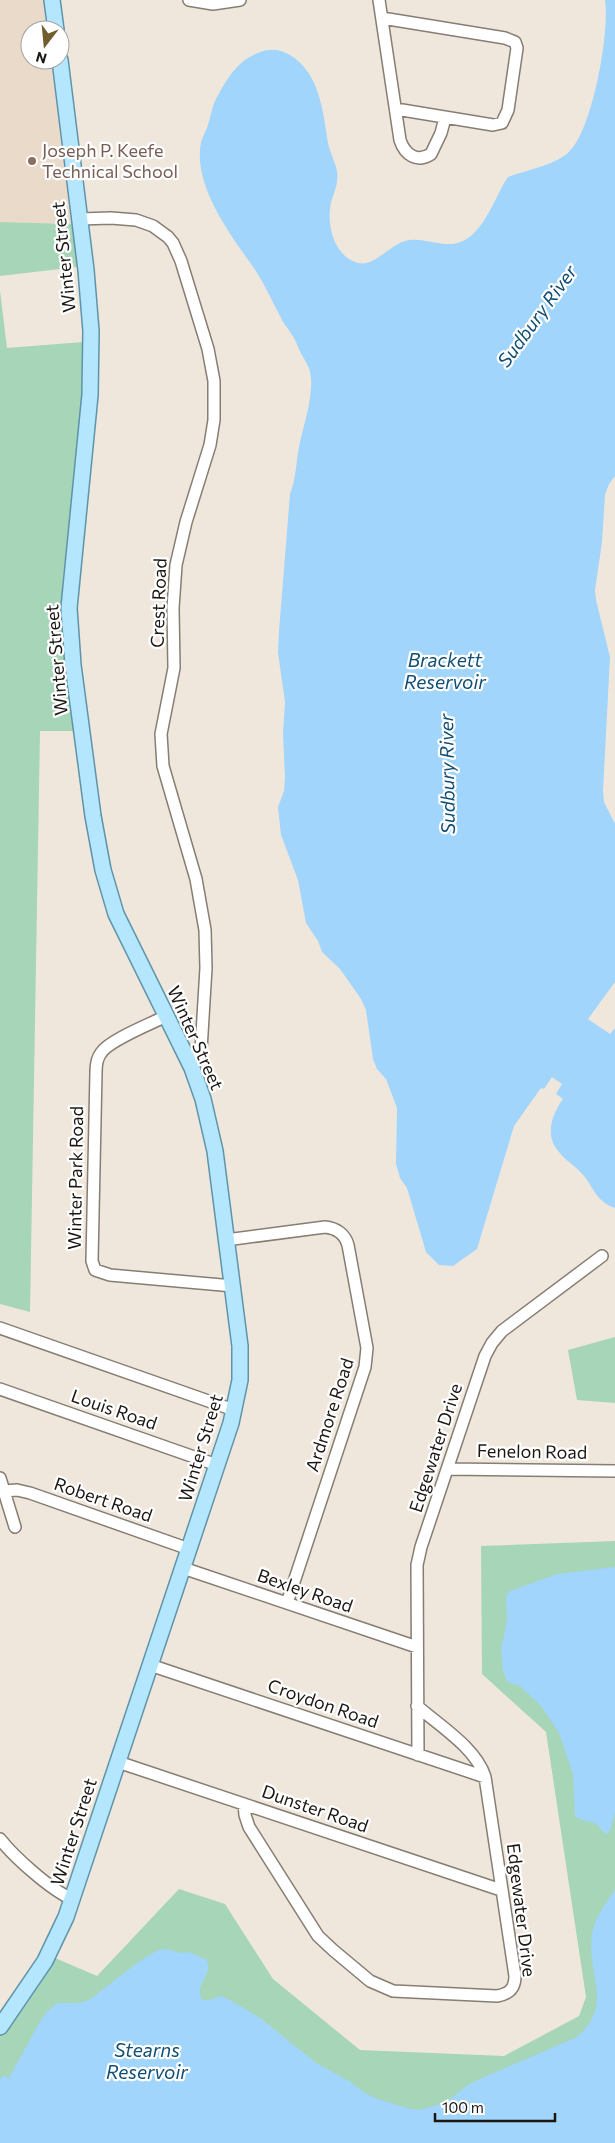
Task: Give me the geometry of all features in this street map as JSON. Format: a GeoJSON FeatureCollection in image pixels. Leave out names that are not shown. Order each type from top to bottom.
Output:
{"type":"FeatureCollection","features":[{"type":"Feature","properties":{"kind":"main road"},"geometry":{"type":"LineString","coordinates":[[52,0],[55,20]]}},
{"type":"Feature","properties":{"kind":"main road","name":"Winter Street"},"geometry":{"type":"LineString","coordinates":[[0,2026],[48,1955],[60,1933],[234,1410],[240,1380],[241,1358],[233,1286],[211,1132],[203,1099],[192,1068],[122,927],[106,884],[96,836],[69,624],[70,590],[91,375],[90,316],[61,70]]}},
{"type":"Feature","properties":{"kind":"street"},"geometry":{"type":"LineString","coordinates":[[189,0],[213,4],[240,0]]}},
{"type":"Feature","properties":{"kind":"street"},"geometry":{"type":"LineString","coordinates":[[379,0],[402,146],[406,152],[415,158],[422,158],[431,154],[442,133],[445,118]]}},
{"type":"Feature","properties":{"kind":"street"},"geometry":{"type":"LineString","coordinates":[[382,18],[506,38],[515,42],[517,48],[508,110],[502,123],[493,125],[396,109]]}},
{"type":"Feature","properties":{"kind":"street","name":"Crest Road"},"geometry":{"type":"LineString","coordinates":[[79,219],[112,218],[136,220],[153,226],[173,243],[181,261],[208,349],[214,381],[214,407],[210,445],[186,522],[176,565],[173,601],[174,668],[161,734],[163,766],[196,879],[205,930],[206,968],[201,1050],[192,1068]]}},
{"type":"Feature","properties":{"kind":"street","name":"Winter Park Road"},"geometry":{"type":"LineString","coordinates":[[166,1016],[113,1043],[101,1051],[98,1058],[95,1081],[91,1256],[93,1266],[99,1272],[110,1275],[233,1286]]}},
{"type":"Feature","properties":{"kind":"street","name":"Ardmore Road"},"geometry":{"type":"LineString","coordinates":[[226,1240],[325,1227],[340,1232],[347,1240],[366,1346],[365,1367],[286,1603]]}},
{"type":"Feature","properties":{"kind":"street","name":"Edgewater Drive"},"geometry":{"type":"LineString","coordinates":[[418,1754],[417,1565],[485,1356],[492,1343],[502,1331],[602,1256]]}},
{"type":"Feature","properties":{"kind":"street"},"geometry":{"type":"LineString","coordinates":[[0,1328],[234,1410]]}},
{"type":"Feature","properties":{"kind":"street","name":"Louis Road"},"geometry":{"type":"LineString","coordinates":[[0,1389],[217,1464]]}},
{"type":"Feature","properties":{"kind":"street","name":"Fenelon Road"},"geometry":{"type":"LineString","coordinates":[[448,1469],[615,1471]]}},
{"type":"Feature","properties":{"kind":"street"},"geometry":{"type":"LineString","coordinates":[[0,1478],[15,1527]]}},
{"type":"Feature","properties":{"kind":"street","name":"Robert Road"},"geometry":{"type":"LineString","coordinates":[[4,1491],[30,1492],[189,1549]]}},
{"type":"Feature","properties":{"kind":"street","name":"Bexley Road"},"geometry":{"type":"LineString","coordinates":[[183,1568],[417,1647]]}},
{"type":"Feature","properties":{"kind":"street","name":"Croydon Road"},"geometry":{"type":"LineString","coordinates":[[150,1665],[485,1777]]}},
{"type":"Feature","properties":{"kind":"street","name":"Edgewater Drive"},"geometry":{"type":"LineString","coordinates":[[244,1804],[249,1827],[315,1932],[370,1981],[386,1989],[498,1996],[511,1991],[515,1976],[485,1777],[479,1763],[470,1752],[417,1706]]}},
{"type":"Feature","properties":{"kind":"street","name":"Dunster Road"},"geometry":{"type":"LineString","coordinates":[[118,1762],[501,1890]]}},
{"type":"Feature","properties":{"kind":"street"},"geometry":{"type":"LineString","coordinates":[[0,1838],[23,1863],[60,1894],[72,1899]]}},
{"type":"Feature","properties":{"kind":"shaded area","name":"Joseph P. Keefe Technical School"},"geometry":{"type":"Polygon","coordinates":[[[0,0],[44,0],[46,20],[20,20],[20,70],[52,70],[72,224],[0,222],[0,0]]]}},
{"type":"Feature","properties":{"kind":"green space"},"geometry":{"type":"Polygon","coordinates":[[[0,222],[72,224],[77,267],[0,276],[0,222]]]}},
{"type":"Feature","properties":{"kind":"green space"},"geometry":{"type":"Polygon","coordinates":[[[0,291],[7,348],[83,342],[83,395],[62,588],[63,628],[74,731],[40,731],[30,1312],[0,1304],[0,291]]]}},
{"type":"Feature","properties":{"kind":"green space"},"geometry":{"type":"Polygon","coordinates":[[[615,1337],[615,1403],[577,1400],[568,1350],[615,1337]]]}},
{"type":"Feature","properties":{"kind":"green space"},"geometry":{"type":"Polygon","coordinates":[[[615,1541],[615,2143],[0,2143],[0,2037],[55,1958],[97,1976],[179,1889],[225,1904],[273,1979],[360,2050],[504,2056],[579,2016],[586,1997],[546,1732],[482,1674],[481,1546],[615,1541]]]}},
{"type":"Feature","properties":{"kind":"water","name":"Brackett Reservoir"},"geometry":{"type":"Polygon","coordinates":[[[605,0],[615,0],[615,476],[609,484],[605,495],[602,542],[595,590],[610,657],[603,791],[604,802],[615,824],[615,982],[588,1019],[610,1034],[615,1028],[615,1208],[596,1195],[578,1169],[554,1146],[551,1125],[563,1099],[556,1094],[562,1084],[552,1077],[544,1089],[541,1088],[514,1126],[477,1249],[453,1266],[439,1265],[426,1252],[407,1188],[400,1178],[396,1164],[397,1108],[386,1079],[377,1069],[373,1059],[366,1010],[361,999],[340,969],[322,952],[318,941],[306,923],[298,880],[281,835],[278,807],[284,791],[285,778],[283,733],[285,702],[278,653],[279,631],[290,494],[294,483],[299,447],[310,399],[311,380],[309,368],[295,339],[283,322],[256,271],[216,211],[203,176],[200,159],[201,142],[215,100],[233,71],[251,56],[262,51],[282,51],[300,63],[308,72],[322,106],[328,143],[337,175],[337,183],[330,211],[331,230],[343,254],[350,260],[365,263],[371,262],[396,245],[409,240],[447,244],[462,241],[479,227],[508,177],[562,157],[577,142],[592,104],[602,57],[605,35],[605,0]]]}},
{"type":"Feature","properties":{"kind":"water"},"geometry":{"type":"Polygon","coordinates":[[[615,1567],[615,1813],[610,1831],[606,1834],[595,1823],[581,1820],[575,1816],[573,1774],[559,1733],[541,1706],[519,1685],[507,1681],[503,1671],[501,1650],[507,1620],[506,1596],[510,1591],[557,1574],[615,1567]]]}},
{"type":"Feature","properties":{"kind":"water","name":"Stearns Reservoir"},"geometry":{"type":"Polygon","coordinates":[[[615,1890],[615,2143],[0,2143],[0,2080],[3,2075],[9,2078],[45,2014],[57,2003],[78,2003],[89,2000],[137,1963],[158,1950],[167,1949],[181,1953],[189,1952],[207,1960],[207,1973],[200,1988],[203,2000],[221,1996],[230,2000],[260,2018],[316,2063],[349,2081],[363,2092],[375,2098],[419,2110],[445,2103],[468,2085],[482,2078],[577,2037],[588,2025],[595,2012],[597,2001],[591,1949],[593,1928],[598,1916],[615,1890]]]}},
{"type":"Feature","properties":{"kind":"place","name":"Joseph P. Keefe Technical School"},"geometry":{"type":"Point","coordinates":[32,161]}},
{"type":"Feature","properties":{"kind":"water label","name":"Sudbury River"},"geometry":{"type":"Point","coordinates":[537,316]}},
{"type":"Feature","properties":{"kind":"water label","name":"Sudbury River"},"geometry":{"type":"Point","coordinates":[447,774]}}]}
